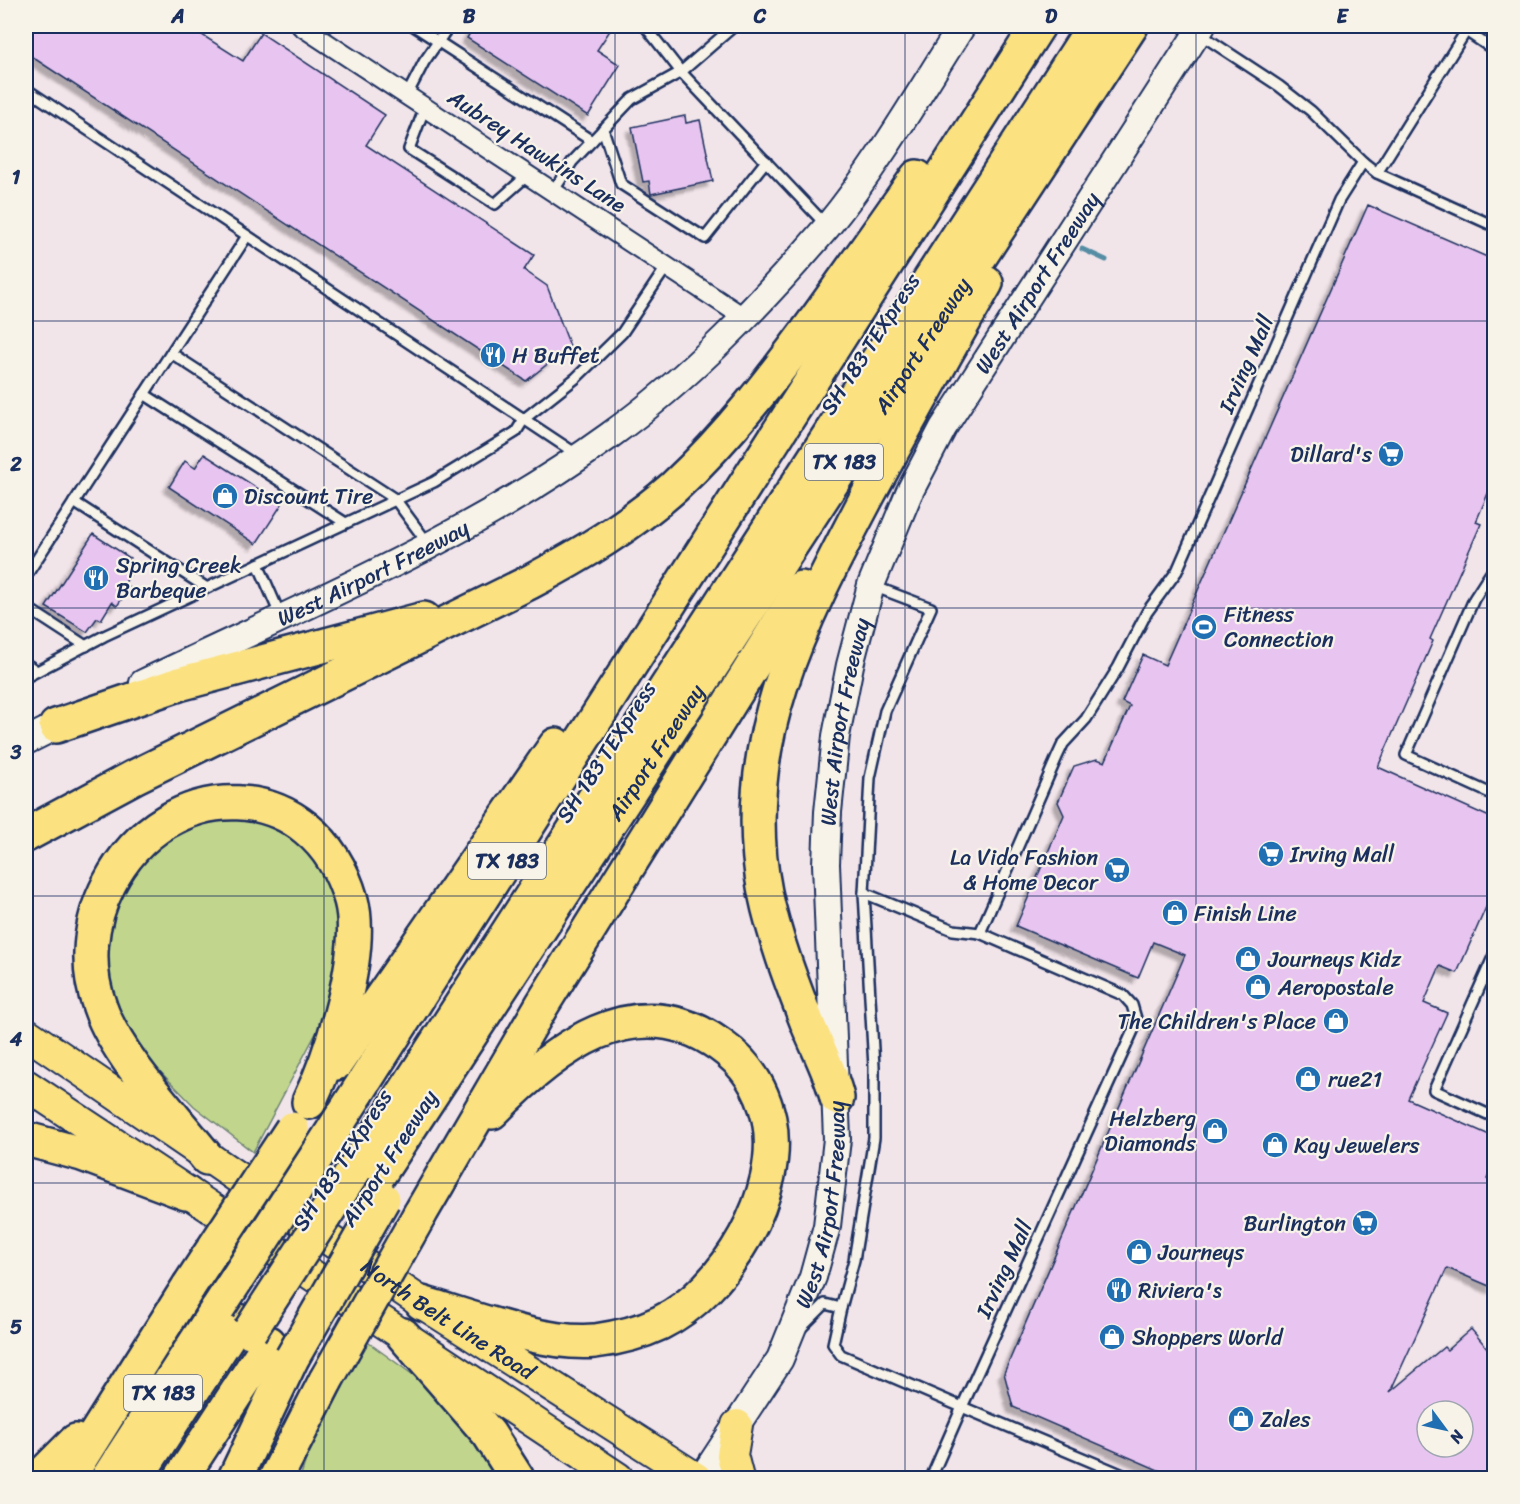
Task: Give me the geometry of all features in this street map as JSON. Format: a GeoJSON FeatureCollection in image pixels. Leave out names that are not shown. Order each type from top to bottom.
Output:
{"type":"FeatureCollection","features":[{"type":"Feature","properties":{"kind":"highway","name":"Airport Freeway"},"geometry":{"type":"LineString","coordinates":[[181,1479],[254,1332],[356,1170],[690,572],[1037,26]]}},
{"type":"Feature","properties":{"kind":"highway"},"geometry":{"type":"LineString","coordinates":[[26,835],[134,777],[530,582],[589,550],[631,522],[674,487],[716,444],[796,347],[887,221],[931,155],[1037,26]]}},
{"type":"Feature","properties":{"kind":"highway","name":"SH 183 TEXpress"},"geometry":{"type":"LineString","coordinates":[[356,1170],[1075,26]]}},
{"type":"Feature","properties":{"kind":"highway","name":"SH 183 TEXpress"},"geometry":{"type":"LineString","coordinates":[[356,1170],[1094,26]]}},
{"type":"Feature","properties":{"kind":"highway","name":"Airport Freeway"},"geometry":{"type":"LineString","coordinates":[[356,1170],[441,1079],[1131,26]]}},
{"type":"Feature","properties":{"kind":"highway"},"geometry":{"type":"LineString","coordinates":[[276,1479],[326,1380],[548,995],[917,403],[1054,164],[1145,26]]}},
{"type":"Feature","properties":{"kind":"highway"},"geometry":{"type":"LineString","coordinates":[[837,1098],[802,1008],[765,893],[760,848],[760,776],[773,707],[784,670],[806,618],[917,403]]}},
{"type":"Feature","properties":{"kind":"highway"},"geometry":{"type":"LineString","coordinates":[[68,1479],[189,1286],[407,956],[623,649],[690,572]]}},
{"type":"Feature","properties":{"kind":"highway"},"geometry":{"type":"LineString","coordinates":[[56,726],[180,684],[445,612],[530,582]]}},
{"type":"Feature","properties":{"kind":"highway"},"geometry":{"type":"LineString","coordinates":[[207,1158],[112,1037],[99,1006],[91,971],[92,933],[102,898],[119,864],[147,834],[175,815],[202,804],[233,801],[264,807],[294,819],[319,840],[341,870],[352,902],[354,937],[350,974],[332,1042],[309,1102]]}},
{"type":"Feature","properties":{"kind":"highway"},"geometry":{"type":"LineString","coordinates":[[422,1303],[558,1339],[592,1341],[626,1336],[661,1322],[694,1300],[724,1269],[747,1231],[764,1191],[771,1153],[769,1119],[757,1084],[735,1055],[704,1034],[671,1022],[637,1020],[605,1028],[572,1044],[504,1100],[461,1146]]}},
{"type":"Feature","properties":{"kind":"highway"},"geometry":{"type":"LineString","coordinates":[[26,1139],[82,1154],[186,1193]]}},
{"type":"Feature","properties":{"kind":"highway"},"geometry":{"type":"LineString","coordinates":[[155,1479],[254,1332],[356,1170]]}},
{"type":"Feature","properties":{"kind":"highway","name":"Airport Freeway"},"geometry":{"type":"LineString","coordinates":[[108,1479],[254,1332]]}},
{"type":"Feature","properties":{"kind":"highway"},"geometry":{"type":"LineString","coordinates":[[136,1479],[254,1332]]}},
{"type":"Feature","properties":{"kind":"highway"},"geometry":{"type":"LineString","coordinates":[[234,1479],[254,1332]]}},
{"type":"Feature","properties":{"kind":"highway"},"geometry":{"type":"LineString","coordinates":[[403,1335],[489,1434],[517,1479]]}},
{"type":"Feature","properties":{"kind":"highway"},"geometry":{"type":"LineString","coordinates":[[39,1479],[74,1444],[131,1376]]}},
{"type":"Feature","properties":{"kind":"highway"},"geometry":{"type":"LineString","coordinates":[[284,1479],[295,1440]]}},
{"type":"Feature","properties":{"kind":"main road","name":"West Airport Freeway"},"geometry":{"type":"LineString","coordinates":[[26,741],[430,546],[506,503],[579,456],[652,403],[745,318],[827,226],[861,182],[962,26]]}},
{"type":"Feature","properties":{"kind":"main road","name":"West Airport Freeway"},"geometry":{"type":"LineString","coordinates":[[702,1479],[780,1359],[813,1277],[827,1226],[836,1149],[837,1098],[826,864],[828,812],[843,696],[871,585],[909,493],[943,428],[1200,29]]}},
{"type":"Feature","properties":{"kind":"main road","name":"North Belt Line Road"},"geometry":{"type":"LineString","coordinates":[[26,1033],[422,1303],[696,1479]]}},
{"type":"Feature","properties":{"kind":"main road","name":"North Belt Line Road"},"geometry":{"type":"LineString","coordinates":[[26,1085],[618,1479]]}},
{"type":"Feature","properties":{"kind":"main road"},"geometry":{"type":"LineString","coordinates":[[737,1425],[732,1455],[738,1479]]}},
{"type":"Feature","properties":{"kind":"street","name":"Aubrey Hawkins Lane"},"geometry":{"type":"LineString","coordinates":[[302,26],[745,318]]}},
{"type":"Feature","properties":{"kind":"lane"},"geometry":{"type":"LineString","coordinates":[[414,26],[592,141]]}},
{"type":"Feature","properties":{"kind":"lane"},"geometry":{"type":"LineString","coordinates":[[407,95],[449,26]]}},
{"type":"Feature","properties":{"kind":"lane"},"geometry":{"type":"LineString","coordinates":[[645,26],[681,72],[827,226]]}},
{"type":"Feature","properties":{"kind":"lane"},"geometry":{"type":"LineString","coordinates":[[554,190],[572,162],[632,99],[681,72],[734,26]]}},
{"type":"Feature","properties":{"kind":"lane"},"geometry":{"type":"LineString","coordinates":[[1377,173],[1468,28],[1494,50]]}},
{"type":"Feature","properties":{"kind":"lane"},"geometry":{"type":"LineString","coordinates":[[1200,29],[1311,111],[1377,173],[1494,226]]}},
{"type":"Feature","properties":{"kind":"lane"},"geometry":{"type":"LineString","coordinates":[[26,88],[579,456]]}},
{"type":"Feature","properties":{"kind":"lane"},"geometry":{"type":"LineString","coordinates":[[425,107],[409,149],[418,155],[495,204],[529,174]]}},
{"type":"Feature","properties":{"kind":"lane"},"geometry":{"type":"LineString","coordinates":[[603,129],[621,184],[705,238],[766,161]]}},
{"type":"Feature","properties":{"kind":"lane","name":"Irving Mall"},"geometry":{"type":"LineString","coordinates":[[962,1407],[1137,1022],[1132,1005],[1123,995],[980,933],[1063,744],[1086,719],[1118,669],[1147,612],[1177,571],[1339,200],[1363,162]]}},
{"type":"Feature","properties":{"kind":"lane"},"geometry":{"type":"LineString","coordinates":[[26,576],[247,236]]}},
{"type":"Feature","properties":{"kind":"lane"},"geometry":{"type":"LineString","coordinates":[[26,677],[344,522],[434,482],[516,432],[524,419],[576,378],[622,333],[667,266]]}},
{"type":"Feature","properties":{"kind":"lane"},"geometry":{"type":"LineString","coordinates":[[171,353],[395,499],[430,546]]}},
{"type":"Feature","properties":{"kind":"lane"},"geometry":{"type":"LineString","coordinates":[[144,394],[344,522]]}},
{"type":"Feature","properties":{"kind":"lane"},"geometry":{"type":"LineString","coordinates":[[74,502],[207,588]]}},
{"type":"Feature","properties":{"kind":"lane"},"geometry":{"type":"LineString","coordinates":[[258,564],[281,617]]}},
{"type":"Feature","properties":{"kind":"lane"},"geometry":{"type":"LineString","coordinates":[[1494,568],[1474,599],[1406,755],[1494,795]]}},
{"type":"Feature","properties":{"kind":"lane"},"geometry":{"type":"LineString","coordinates":[[871,585],[931,608],[885,711],[875,750],[868,796],[864,893],[874,1067],[874,1138],[854,1260],[833,1344],[841,1355],[1130,1479]]}},
{"type":"Feature","properties":{"kind":"lane"},"geometry":{"type":"LineString","coordinates":[[26,607],[86,646]]}},
{"type":"Feature","properties":{"kind":"lane"},"geometry":{"type":"LineString","coordinates":[[26,663],[37,671]]}},
{"type":"Feature","properties":{"kind":"lane"},"geometry":{"type":"LineString","coordinates":[[864,893],[953,930],[980,933]]}},
{"type":"Feature","properties":{"kind":"lane"},"geometry":{"type":"LineString","coordinates":[[1494,955],[1434,1090],[1494,1117]]}},
{"type":"Feature","properties":{"kind":"lane"},"geometry":{"type":"LineString","coordinates":[[780,1359],[801,1329],[825,1304],[841,1308]]}},
{"type":"Feature","properties":{"kind":"lane"},"geometry":{"type":"LineString","coordinates":[[931,1479],[962,1407]]}},
{"type":"Feature","properties":{"kind":"green space"},"geometry":{"type":"Polygon","coordinates":[[[232,812],[306,840],[338,898],[341,942],[324,1018],[253,1152],[194,1106],[142,1053],[117,1011],[103,954],[109,910],[155,841],[232,812]]]}},
{"type":"Feature","properties":{"kind":"green space"},"geometry":{"type":"Polygon","coordinates":[[[362,1338],[434,1390],[504,1478],[300,1478],[313,1438],[362,1338]]]}},
{"type":"Feature","properties":{"kind":"building"},"geometry":{"type":"Polygon","coordinates":[[[26,26],[188,26],[243,61],[261,33],[385,115],[366,145],[534,255],[524,270],[547,286],[570,346],[526,381],[26,53],[26,26]]]}},
{"type":"Feature","properties":{"kind":"building"},"geometry":{"type":"Polygon","coordinates":[[[474,26],[613,26],[597,50],[620,65],[588,116],[467,38],[474,26]]]}},
{"type":"Feature","properties":{"kind":"building"},"geometry":{"type":"Polygon","coordinates":[[[685,116],[686,123],[700,120],[713,181],[651,194],[649,181],[643,182],[632,127],[685,116]]]}},
{"type":"Feature","properties":{"kind":"building","name":"Irving Mall"},"geometry":{"type":"Polygon","coordinates":[[[1368,205],[1494,260],[1494,479],[1476,522],[1481,524],[1430,639],[1433,641],[1378,767],[1494,819],[1494,889],[1457,973],[1440,966],[1424,1003],[1447,1013],[1408,1099],[1494,1137],[1494,1162],[1487,1179],[1494,1182],[1494,1288],[1447,1268],[1390,1392],[1444,1347],[1447,1350],[1471,1329],[1494,1356],[1494,1479],[1179,1479],[1013,1407],[1004,1373],[1185,955],[1153,942],[1138,978],[1016,926],[1064,815],[1058,802],[1074,766],[1097,759],[1105,762],[1130,706],[1122,702],[1143,655],[1165,665],[1368,205]]]}},
{"type":"Feature","properties":{"kind":"building","name":"Discount Tire"},"geometry":{"type":"Polygon","coordinates":[[[204,454],[282,504],[256,544],[169,487],[185,461],[195,468],[204,454]]]}},
{"type":"Feature","properties":{"kind":"building","name":"Spring Creek Barbeque"},"geometry":{"type":"Polygon","coordinates":[[[93,534],[130,558],[124,567],[132,572],[124,584],[130,587],[117,606],[112,602],[101,620],[97,618],[87,632],[46,607],[93,534]]]}},
{"type":"Feature","properties":{"kind":"waterway"},"geometry":{"type":"LineString","coordinates":[[1082,249],[1106,260]]}},
{"type":"Feature","properties":{"kind":"place","name":"H Buffet"},"geometry":{"type":"Point","coordinates":[493,355]}},
{"type":"Feature","properties":{"kind":"place","name":"Dillard's"},"geometry":{"type":"Point","coordinates":[1391,454]}},
{"type":"Feature","properties":{"kind":"place","name":"Discount Tire"},"geometry":{"type":"Point","coordinates":[225,496]}},
{"type":"Feature","properties":{"kind":"place","name":"Spring Creek Barbeque"},"geometry":{"type":"Point","coordinates":[96,578]}},
{"type":"Feature","properties":{"kind":"place","name":"Fitness Connection"},"geometry":{"type":"Point","coordinates":[1204,627]}},
{"type":"Feature","properties":{"kind":"place","name":"Irving Mall"},"geometry":{"type":"Point","coordinates":[1271,854]}},
{"type":"Feature","properties":{"kind":"place","name":"La Vida Fashion & Home Decor"},"geometry":{"type":"Point","coordinates":[1117,870]}},
{"type":"Feature","properties":{"kind":"place","name":"Finish Line"},"geometry":{"type":"Point","coordinates":[1175,913]}},
{"type":"Feature","properties":{"kind":"place","name":"Journeys Kidz"},"geometry":{"type":"Point","coordinates":[1248,959]}},
{"type":"Feature","properties":{"kind":"place","name":"Aeropostale"},"geometry":{"type":"Point","coordinates":[1258,987]}},
{"type":"Feature","properties":{"kind":"place","name":"The Children's Place"},"geometry":{"type":"Point","coordinates":[1336,1021]}},
{"type":"Feature","properties":{"kind":"place","name":"rue21"},"geometry":{"type":"Point","coordinates":[1308,1079]}},
{"type":"Feature","properties":{"kind":"place","name":"Helzberg Diamonds"},"geometry":{"type":"Point","coordinates":[1215,1131]}},
{"type":"Feature","properties":{"kind":"place","name":"Kay Jewelers"},"geometry":{"type":"Point","coordinates":[1275,1145]}},
{"type":"Feature","properties":{"kind":"place","name":"Burlington"},"geometry":{"type":"Point","coordinates":[1365,1223]}},
{"type":"Feature","properties":{"kind":"place","name":"Journeys"},"geometry":{"type":"Point","coordinates":[1139,1252]}},
{"type":"Feature","properties":{"kind":"place","name":"Riviera's"},"geometry":{"type":"Point","coordinates":[1119,1290]}},
{"type":"Feature","properties":{"kind":"place","name":"Shoppers World"},"geometry":{"type":"Point","coordinates":[1112,1337]}},
{"type":"Feature","properties":{"kind":"place","name":"Zales"},"geometry":{"type":"Point","coordinates":[1241,1419]}}]}
